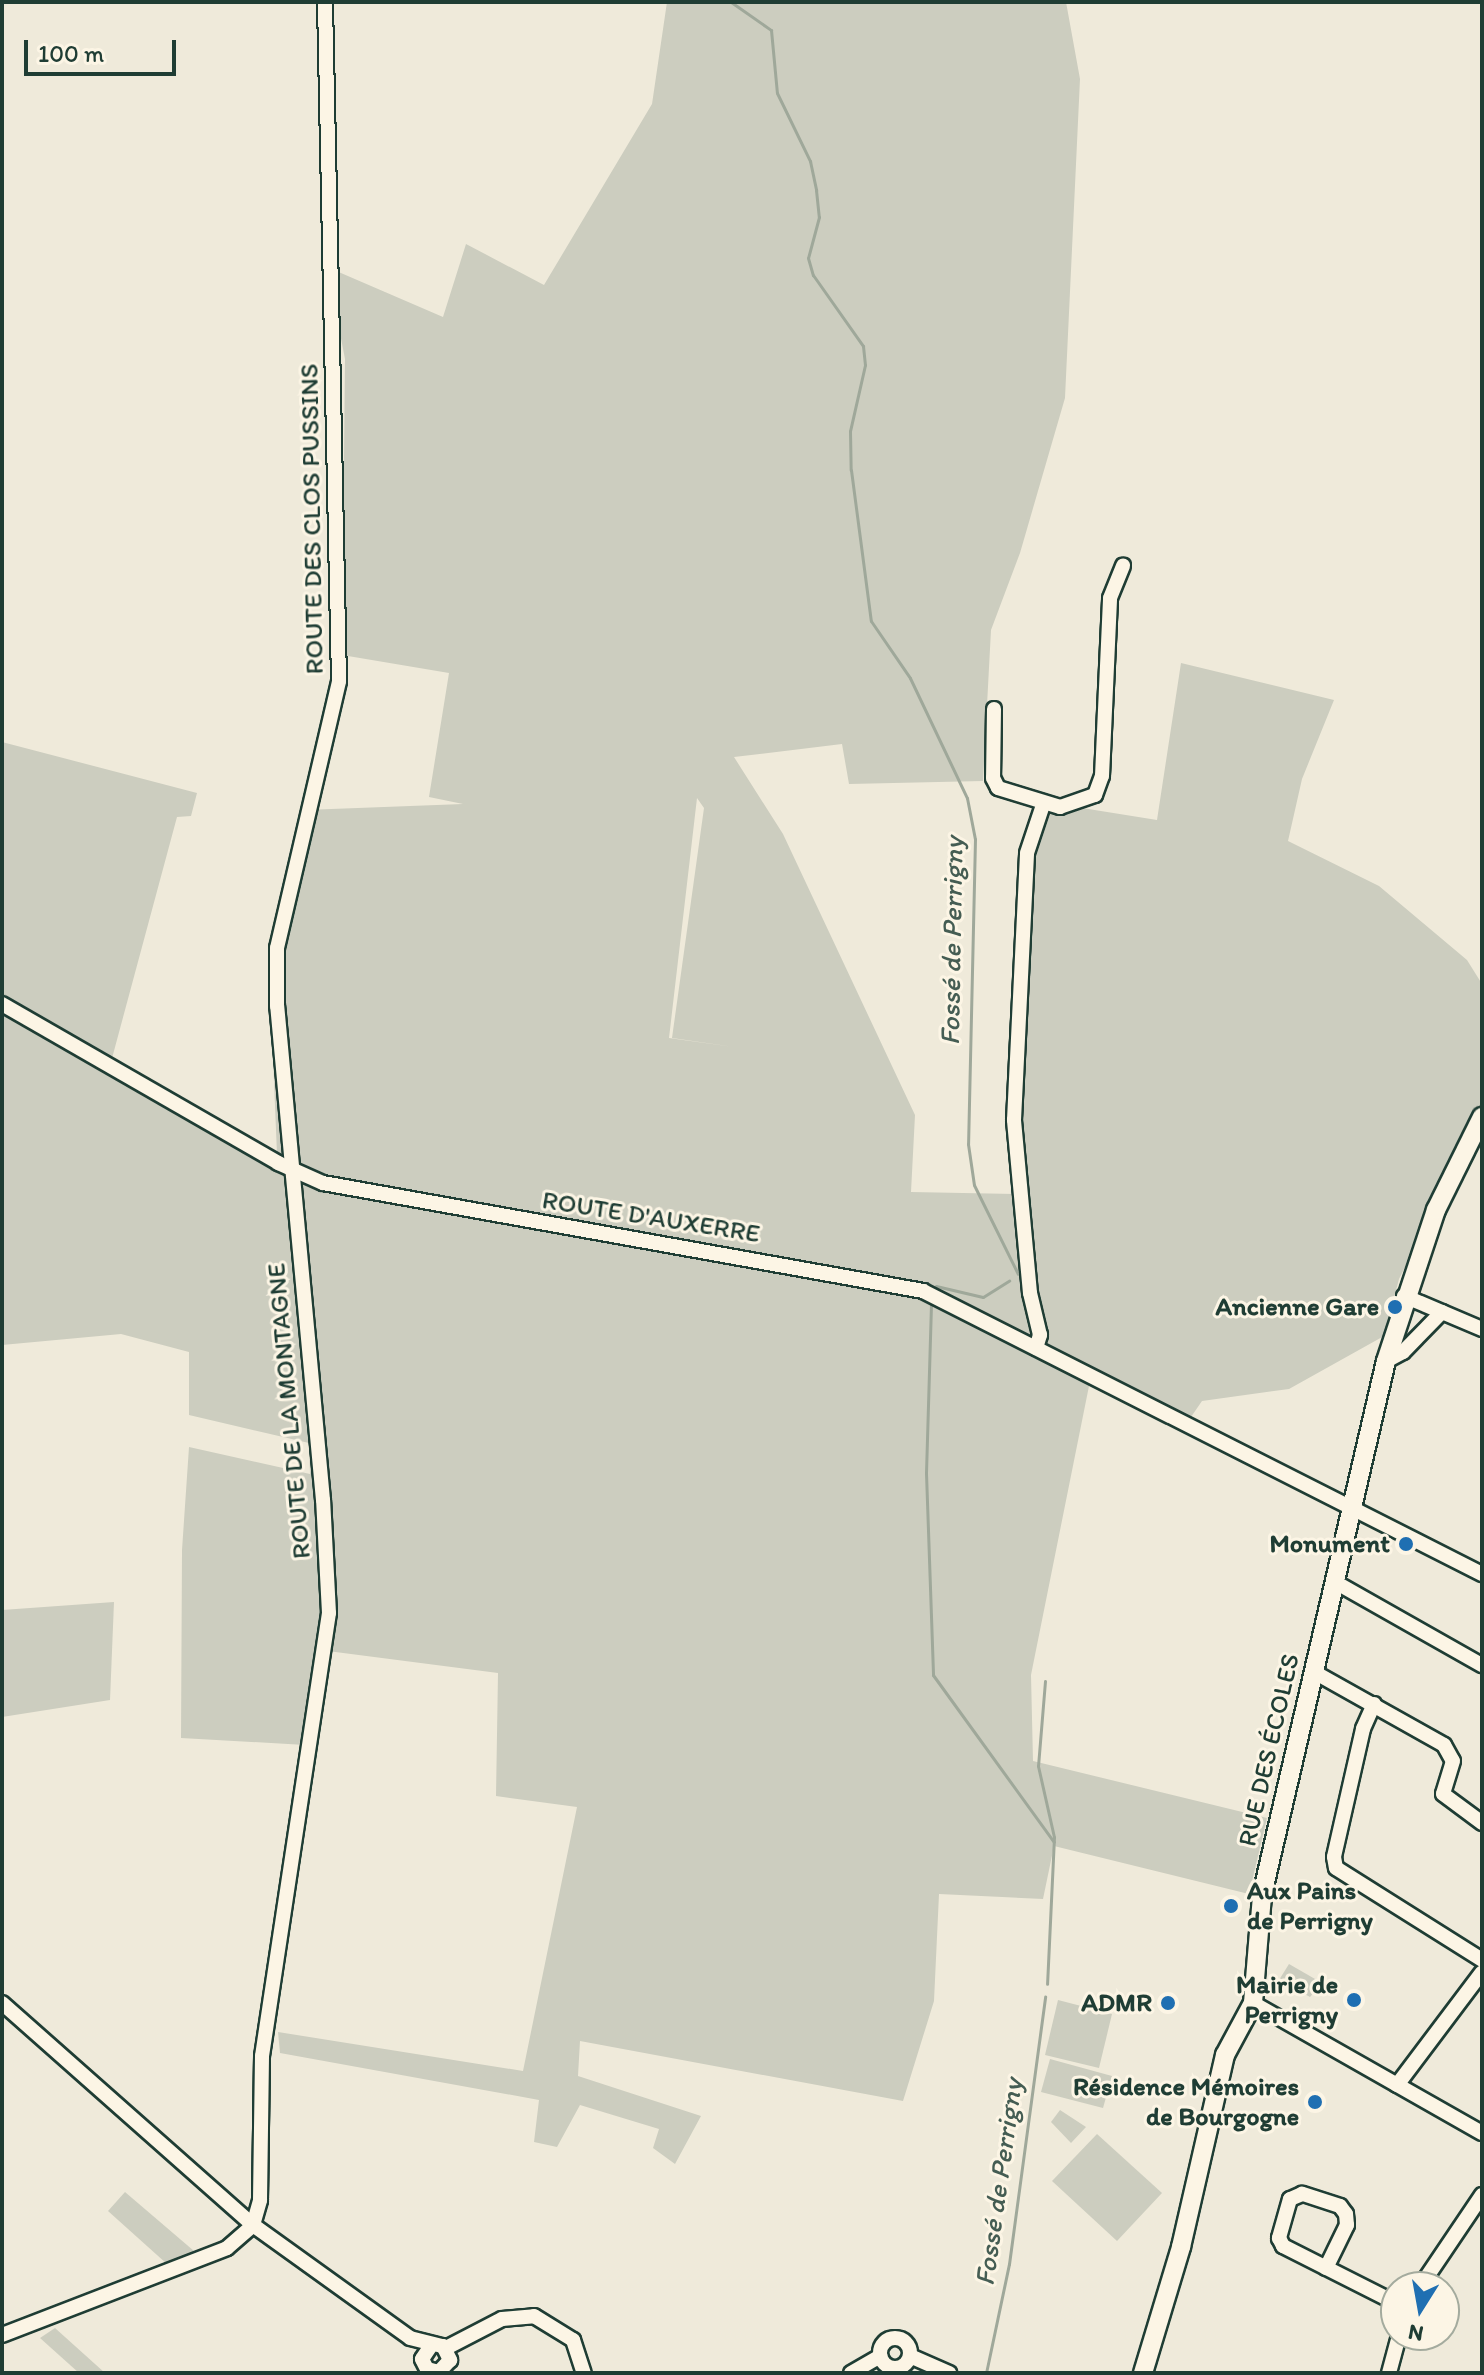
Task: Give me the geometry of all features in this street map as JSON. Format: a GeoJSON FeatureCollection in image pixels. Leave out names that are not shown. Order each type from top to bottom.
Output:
{"type":"FeatureCollection","features":[{"type":"Feature","properties":{"kind":"main road","name":"RUE DES ÉCOLES"},"geometry":{"type":"LineString","coordinates":[[1143,2373],[1181,2247],[1225,2055],[1253,2003],[1262,1895],[1386,1361],[1404,1296],[1436,1210],[1482,1117]]}},
{"type":"Feature","properties":{"kind":"street","name":"ROUTE DES CLOS PUSSINS"},"geometry":{"type":"LineString","coordinates":[[293,1171],[280,1061],[277,948],[339,681],[325,2]]}},
{"type":"Feature","properties":{"kind":"street"},"geometry":{"type":"LineString","coordinates":[[994,709],[993,778],[998,788],[1043,805],[1087,801],[1102,776],[1110,598],[1123,565]]}},
{"type":"Feature","properties":{"kind":"street"},"geometry":{"type":"LineString","coordinates":[[1036,1348],[1040,1335],[1030,1293],[1014,1120],[1027,853],[1043,805]]}},
{"type":"Feature","properties":{"kind":"street","name":"ROUTE D'AUXERRE"},"geometry":{"type":"LineString","coordinates":[[2,1004],[293,1171],[365,1194],[893,1283],[942,1299],[1482,1574]]}},
{"type":"Feature","properties":{"kind":"street","name":"ROUTE DE LA MONTAGNE"},"geometry":{"type":"LineString","coordinates":[[253,2225],[260,2200],[262,2056],[325,1646],[323,1500],[293,1171]]}},
{"type":"Feature","properties":{"kind":"street"},"geometry":{"type":"LineString","coordinates":[[1404,1296],[1482,1329]]}},
{"type":"Feature","properties":{"kind":"street"},"geometry":{"type":"LineString","coordinates":[[1386,1361],[1403,1352],[1442,1312]]}},
{"type":"Feature","properties":{"kind":"street"},"geometry":{"type":"LineString","coordinates":[[1335,1582],[1482,1665]]}},
{"type":"Feature","properties":{"kind":"street"},"geometry":{"type":"LineString","coordinates":[[1314,1672],[1374,1704],[1450,1751],[1453,1761],[1443,1794],[1482,1823]]}},
{"type":"Feature","properties":{"kind":"street"},"geometry":{"type":"LineString","coordinates":[[1374,1704],[1363,1729],[1334,1857],[1336,1868],[1482,1960]]}},
{"type":"Feature","properties":{"kind":"street"},"geometry":{"type":"LineString","coordinates":[[1397,2085],[1482,1972]]}},
{"type":"Feature","properties":{"kind":"street"},"geometry":{"type":"LineString","coordinates":[[2,2003],[253,2225],[410,2338],[429,2358],[444,2372],[450,2360],[429,2358]]}},
{"type":"Feature","properties":{"kind":"street"},"geometry":{"type":"LineString","coordinates":[[1253,2003],[1482,2133]]}},
{"type":"Feature","properties":{"kind":"street"},"geometry":{"type":"LineString","coordinates":[[1326,2268],[1347,2225],[1346,2214],[1340,2206],[1302,2194],[1290,2199],[1279,2238],[1283,2246],[1326,2268],[1380,2295]]}},
{"type":"Feature","properties":{"kind":"street"},"geometry":{"type":"LineString","coordinates":[[1431,2271],[1482,2195]]}},
{"type":"Feature","properties":{"kind":"street"},"geometry":{"type":"LineString","coordinates":[[2,2335],[29,2329],[227,2248],[253,2225]]}},
{"type":"Feature","properties":{"kind":"street"},"geometry":{"type":"LineString","coordinates":[[429,2358],[502,2319],[534,2316],[573,2340],[584,2373]]}},
{"type":"Feature","properties":{"kind":"street"},"geometry":{"type":"LineString","coordinates":[[851,2373],[880,2356],[883,2343],[893,2338],[906,2343],[910,2356],[949,2373]]}},
{"type":"Feature","properties":{"kind":"street"},"geometry":{"type":"LineString","coordinates":[[1389,2373],[1395,2351]]}},
{"type":"Feature","properties":{"kind":"street"},"geometry":{"type":"LineString","coordinates":[[880,2356],[895,2371],[910,2356]]}},
{"type":"Feature","properties":{"kind":"shaded area"},"geometry":{"type":"Polygon","coordinates":[[[667,2],[1066,2],[1080,79],[1065,398],[1020,553],[991,630],[983,781],[849,784],[842,744],[734,757],[783,834],[915,1115],[911,1192],[1015,1194],[1027,847],[1051,803],[1157,820],[1181,663],[1334,700],[1302,779],[1288,841],[1379,886],[1467,960],[1482,984],[1482,1114],[1399,1279],[1384,1336],[1289,1389],[1202,1401],[1182,1430],[1089,1386],[1031,1675],[1033,1761],[1267,1818],[1249,1894],[1054,1846],[1043,1899],[939,1894],[934,2001],[903,2101],[580,2041],[578,2076],[701,2116],[675,2164],[653,2148],[659,2129],[580,2105],[557,2147],[534,2142],[539,2100],[280,2053],[278,2032],[523,2071],[577,1807],[496,1796],[498,1673],[320,1650],[305,1745],[181,1738],[182,1550],[189,1447],[310,1474],[309,1443],[189,1415],[189,1352],[121,1334],[2,1345],[2,742],[197,793],[191,816],[177,817],[111,1062],[277,1154],[270,985],[305,810],[463,804],[429,797],[449,673],[342,655],[345,359],[327,267],[443,317],[466,244],[544,285],[652,104],[667,2]],[[697,798],[669,1038],[734,1047],[672,1038],[704,808],[697,798]]]}},
{"type":"Feature","properties":{"kind":"shaded area"},"geometry":{"type":"Polygon","coordinates":[[[114,1602],[110,1700],[2,1717],[2,1610],[114,1602]]]}},
{"type":"Feature","properties":{"kind":"shaded area"},"geometry":{"type":"Polygon","coordinates":[[[1289,1964],[1322,1983],[1310,1997],[1279,1980],[1289,1964]]]}},
{"type":"Feature","properties":{"kind":"shaded area"},"geometry":{"type":"Polygon","coordinates":[[[1058,2000],[1112,2014],[1099,2068],[1045,2055],[1058,2000]]]}},
{"type":"Feature","properties":{"kind":"shaded area"},"geometry":{"type":"Polygon","coordinates":[[[1050,2059],[1112,2076],[1103,2108],[1041,2092],[1050,2059]]]}},
{"type":"Feature","properties":{"kind":"shaded area"},"geometry":{"type":"Polygon","coordinates":[[[1060,2110],[1086,2127],[1071,2143],[1051,2122],[1060,2110]]]}},
{"type":"Feature","properties":{"kind":"shaded area"},"geometry":{"type":"Polygon","coordinates":[[[1097,2134],[1162,2193],[1117,2241],[1052,2181],[1097,2134]]]}},
{"type":"Feature","properties":{"kind":"shaded area"},"geometry":{"type":"Polygon","coordinates":[[[125,2192],[194,2251],[167,2264],[108,2211],[125,2192]]]}},
{"type":"Feature","properties":{"kind":"shaded area"},"geometry":{"type":"Polygon","coordinates":[[[55,2328],[105,2373],[79,2373],[40,2338],[55,2328]]]}},
{"type":"Feature","properties":{"kind":"waterway","name":"Fossé de Perrigny"},"geometry":{"type":"LineString","coordinates":[[731,2],[771,30],[777,93],[810,161],[816,190],[819,217],[808,258],[813,275],[863,346],[865,365],[850,431],[851,470],[871,621],[910,678],[967,798],[975,839],[968,1144],[974,1185],[1018,1274]]}},
{"type":"Feature","properties":{"kind":"waterway","name":"Fossé de Perrigny"},"geometry":{"type":"LineString","coordinates":[[936,1286],[983,1297],[1009,1281]]}},
{"type":"Feature","properties":{"kind":"waterway","name":"Fossé de Perrigny"},"geometry":{"type":"LineString","coordinates":[[931,1304],[926,1473],[933,1675],[1054,1842]]}},
{"type":"Feature","properties":{"kind":"waterway","name":"Fossé de Perrigny"},"geometry":{"type":"LineString","coordinates":[[1045,1681],[1038,1766],[1054,1837],[1047,1984]]}},
{"type":"Feature","properties":{"kind":"waterway","name":"Fossé de Perrigny"},"geometry":{"type":"LineString","coordinates":[[986,2373],[1009,2264],[1045,1996]]}},
{"type":"Feature","properties":{"kind":"place","name":"Ancienne Gare"},"geometry":{"type":"Point","coordinates":[1395,1307]}},
{"type":"Feature","properties":{"kind":"place","name":"Monument"},"geometry":{"type":"Point","coordinates":[1406,1544]}},
{"type":"Feature","properties":{"kind":"place","name":"Aux Pains de Perrigny"},"geometry":{"type":"Point","coordinates":[1231,1906]}},
{"type":"Feature","properties":{"kind":"place","name":"Mairie de Perrigny"},"geometry":{"type":"Point","coordinates":[1354,2000]}},
{"type":"Feature","properties":{"kind":"place","name":"ADMR"},"geometry":{"type":"Point","coordinates":[1168,2003]}},
{"type":"Feature","properties":{"kind":"place","name":"Résidence Mémoires de Bourgogne"},"geometry":{"type":"Point","coordinates":[1315,2102]}}]}
